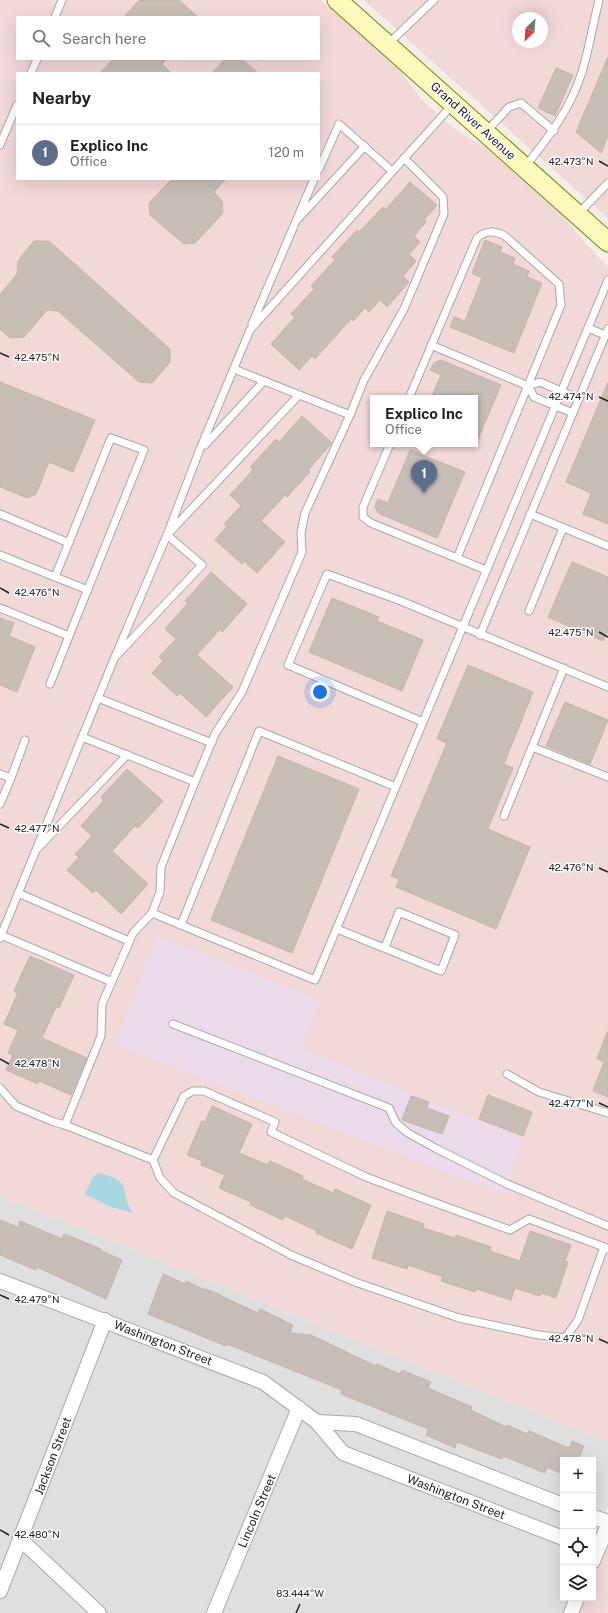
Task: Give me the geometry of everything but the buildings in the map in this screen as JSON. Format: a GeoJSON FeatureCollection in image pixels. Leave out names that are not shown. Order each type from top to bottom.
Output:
{"type":"FeatureCollection","features":[{"type":"Feature","properties":{"kind":"main road","name":"Grand River Avenue"},"geometry":{"type":"LineString","coordinates":[[337,0],[608,242]]}},
{"type":"Feature","properties":{"kind":"street","name":"Washington Street"},"geometry":{"type":"LineString","coordinates":[[0,1281],[105,1320],[263,1382],[317,1422],[343,1453],[560,1537]]}},
{"type":"Feature","properties":{"kind":"street","name":"Jackson Street"},"geometry":{"type":"LineString","coordinates":[[0,1591],[105,1320]]}},
{"type":"Feature","properties":{"kind":"street","name":"Lincoln Street"},"geometry":{"type":"LineString","coordinates":[[214,1613],[299,1408]]}},
{"type":"Feature","properties":{"kind":"street"},"geometry":{"type":"LineString","coordinates":[[317,1422],[356,1424],[560,1504]]}},
{"type":"Feature","properties":{"kind":"street"},"geometry":{"type":"LineString","coordinates":[[596,1518],[608,1522]]}},
{"type":"Feature","properties":{"kind":"street"},"geometry":{"type":"LineString","coordinates":[[596,1550],[608,1526]]}},
{"type":"Feature","properties":{"kind":"street"},"geometry":{"type":"LineString","coordinates":[[20,1539],[98,1613]]}},
{"type":"Feature","properties":{"kind":"street"},"geometry":{"type":"LineString","coordinates":[[571,1613],[576,1601]]}},
{"type":"Feature","properties":{"kind":"lane"},"geometry":{"type":"LineString","coordinates":[[55,16],[62,0]]}},
{"type":"Feature","properties":{"kind":"lane"},"geometry":{"type":"LineString","coordinates":[[387,45],[434,0]]}},
{"type":"Feature","properties":{"kind":"lane"},"geometry":{"type":"LineString","coordinates":[[525,167],[554,131],[582,73],[598,0]]}},
{"type":"Feature","properties":{"kind":"lane"},"geometry":{"type":"LineString","coordinates":[[31,72],[37,60]]}},
{"type":"Feature","properties":{"kind":"lane"},"geometry":{"type":"LineString","coordinates":[[250,330],[453,103]]}},
{"type":"Feature","properties":{"kind":"lane"},"geometry":{"type":"LineString","coordinates":[[486,132],[509,107],[521,103],[554,131]]}},
{"type":"Feature","properties":{"kind":"lane"},"geometry":{"type":"LineString","coordinates":[[0,144],[16,107]]}},
{"type":"Feature","properties":{"kind":"lane"},"geometry":{"type":"LineString","coordinates":[[320,167],[339,124],[392,171]]}},
{"type":"Feature","properties":{"kind":"lane"},"geometry":{"type":"LineString","coordinates":[[294,224],[365,146]]}},
{"type":"Feature","properties":{"kind":"lane"},"geometry":{"type":"LineString","coordinates":[[65,1124],[101,1036],[102,1004],[129,940],[133,933],[152,913],[160,892],[161,867],[195,782],[215,734],[242,692],[302,552],[301,533],[305,513],[350,415],[364,380],[404,309],[444,214],[444,197],[404,158]]}},
{"type":"Feature","properties":{"kind":"lane"},"geometry":{"type":"LineString","coordinates":[[112,982],[1,936],[82,736],[167,535],[200,449],[314,180]]}},
{"type":"Feature","properties":{"kind":"lane"},"geometry":{"type":"LineString","coordinates":[[578,214],[608,183]]}},
{"type":"Feature","properties":{"kind":"lane"},"geometry":{"type":"LineString","coordinates":[[410,395],[476,238],[483,233],[495,232],[505,236],[559,284],[561,306],[457,558]]}},
{"type":"Feature","properties":{"kind":"lane"},"geometry":{"type":"LineString","coordinates":[[152,913],[315,980],[608,280]]}},
{"type":"Feature","properties":{"kind":"lane"},"geometry":{"type":"LineString","coordinates":[[480,635],[607,332],[588,328]]}},
{"type":"Feature","properties":{"kind":"lane"},"geometry":{"type":"LineString","coordinates":[[431,345],[528,386],[534,397],[573,413]]}},
{"type":"Feature","properties":{"kind":"lane"},"geometry":{"type":"LineString","coordinates":[[234,368],[350,415]]}},
{"type":"Feature","properties":{"kind":"lane"},"geometry":{"type":"LineString","coordinates":[[200,449],[264,380]]}},
{"type":"Feature","properties":{"kind":"lane"},"geometry":{"type":"LineString","coordinates":[[528,386],[540,382],[579,399]]}},
{"type":"Feature","properties":{"kind":"lane"},"geometry":{"type":"LineString","coordinates":[[167,535],[300,395]]}},
{"type":"Feature","properties":{"kind":"lane"},"geometry":{"type":"LineString","coordinates":[[50,684],[144,450],[112,438],[55,577]]}},
{"type":"Feature","properties":{"kind":"lane"},"geometry":{"type":"LineString","coordinates":[[389,447],[363,506],[363,517],[371,523],[486,570]]}},
{"type":"Feature","properties":{"kind":"lane"},"geometry":{"type":"LineString","coordinates":[[0,514],[69,543]]}},
{"type":"Feature","properties":{"kind":"lane"},"geometry":{"type":"LineString","coordinates":[[530,514],[608,546]]}},
{"type":"Feature","properties":{"kind":"lane"},"geometry":{"type":"LineString","coordinates":[[529,611],[563,528]]}},
{"type":"Feature","properties":{"kind":"lane"},"geometry":{"type":"LineString","coordinates":[[114,659],[202,565],[167,535]]}},
{"type":"Feature","properties":{"kind":"lane"},"geometry":{"type":"LineString","coordinates":[[0,555],[88,590]]}},
{"type":"Feature","properties":{"kind":"lane"},"geometry":{"type":"LineString","coordinates":[[423,722],[288,666],[326,574],[401,601],[608,687]]}},
{"type":"Feature","properties":{"kind":"lane"},"geometry":{"type":"LineString","coordinates":[[0,608],[69,636]]}},
{"type":"Feature","properties":{"kind":"lane"},"geometry":{"type":"LineString","coordinates":[[504,816],[564,668]]}},
{"type":"Feature","properties":{"kind":"lane"},"geometry":{"type":"LineString","coordinates":[[98,698],[212,743]]}},
{"type":"Feature","properties":{"kind":"lane"},"geometry":{"type":"LineString","coordinates":[[181,925],[259,731],[396,787]]}},
{"type":"Feature","properties":{"kind":"lane"},"geometry":{"type":"LineString","coordinates":[[82,736],[195,782]]}},
{"type":"Feature","properties":{"kind":"lane"},"geometry":{"type":"LineString","coordinates":[[0,804],[25,740]]}},
{"type":"Feature","properties":{"kind":"lane"},"geometry":{"type":"LineString","coordinates":[[532,747],[608,777]]}},
{"type":"Feature","properties":{"kind":"lane"},"geometry":{"type":"LineString","coordinates":[[34,852],[127,755]]}},
{"type":"Feature","properties":{"kind":"lane"},"geometry":{"type":"LineString","coordinates":[[0,774],[11,778]]}},
{"type":"Feature","properties":{"kind":"lane"},"geometry":{"type":"LineString","coordinates":[[18,893],[129,940]]}},
{"type":"Feature","properties":{"kind":"lane"},"geometry":{"type":"LineString","coordinates":[[337,929],[384,948],[441,970],[454,935],[399,912],[384,948]]}},
{"type":"Feature","properties":{"kind":"lane"},"geometry":{"type":"LineString","coordinates":[[173,1024],[389,1108],[396,1123],[408,1133],[437,1149],[507,1184],[608,1226]]}},
{"type":"Feature","properties":{"kind":"lane"},"geometry":{"type":"LineString","coordinates":[[507,1074],[539,1092],[608,1113]]}},
{"type":"Feature","properties":{"kind":"lane"},"geometry":{"type":"LineString","coordinates":[[0,1088],[16,1106],[54,1122],[65,1124],[153,1160],[160,1178],[174,1193],[290,1255],[355,1282],[459,1318],[539,1335],[565,1338],[578,1320],[606,1248],[529,1219],[510,1230],[419,1197],[366,1176],[271,1132],[275,1122],[204,1091],[193,1091],[184,1096],[153,1160]]}},
{"type":"Feature","properties":{"kind":"shaded area"},"geometry":{"type":"Polygon","coordinates":[[[0,0],[321,0],[396,66],[422,100],[457,131],[490,150],[562,215],[586,244],[608,267],[608,1442],[0,1196],[0,0]]]}},
{"type":"Feature","properties":{"kind":"shaded area"},"geometry":{"type":"Polygon","coordinates":[[[364,0],[608,0],[608,218],[444,72],[364,0]]]}},
{"type":"Feature","properties":{"kind":"shaded area"},"geometry":{"type":"Polygon","coordinates":[[[157,936],[320,1000],[301,1048],[523,1139],[503,1194],[115,1045],[157,936]]]}},
{"type":"Feature","properties":{"kind":"shaded area"},"geometry":{"type":"Polygon","coordinates":[[[0,1196],[608,1442],[608,1506],[596,1534],[596,1457],[560,1457],[560,1601],[568,1601],[563,1613],[0,1613],[0,1196]]]}},
{"type":"Feature","properties":{"kind":"shaded area"},"geometry":{"type":"Polygon","coordinates":[[[608,1538],[608,1613],[576,1613],[582,1601],[596,1601],[596,1567],[608,1538]]]}},
{"type":"Feature","properties":{"kind":"water"},"geometry":{"type":"Polygon","coordinates":[[[99,1173],[117,1179],[121,1183],[124,1187],[126,1198],[133,1213],[108,1206],[85,1194],[93,1177],[99,1173]]]}},
{"type":"Feature","properties":{"kind":"place","name":"Explico Inc"},"geometry":{"type":"Point","coordinates":[424,493]}}]}
